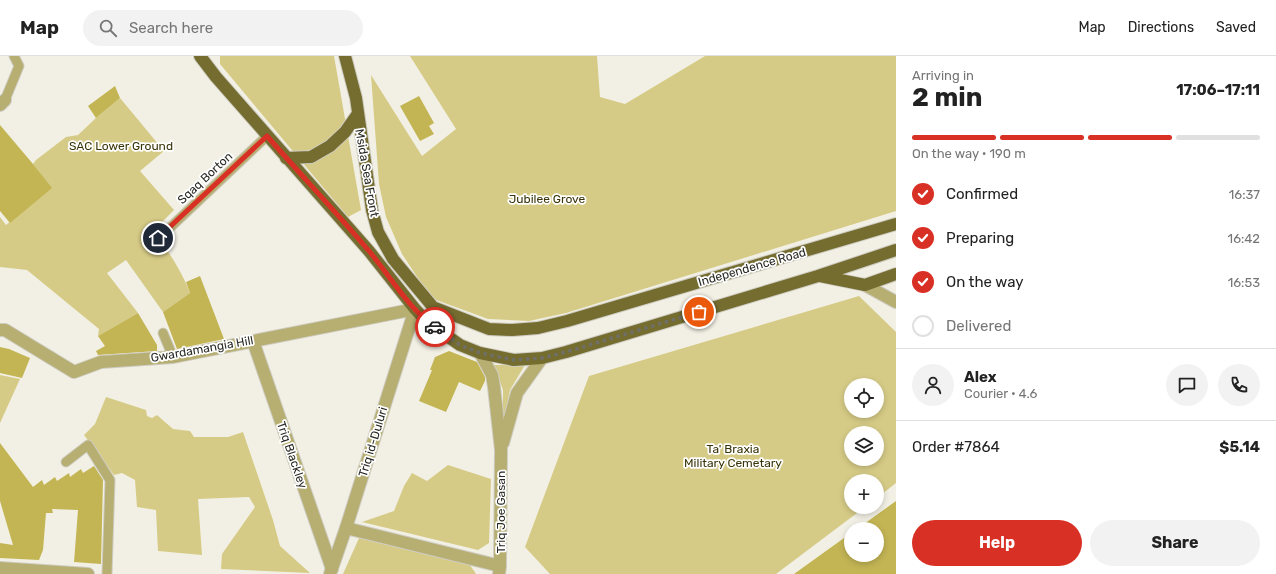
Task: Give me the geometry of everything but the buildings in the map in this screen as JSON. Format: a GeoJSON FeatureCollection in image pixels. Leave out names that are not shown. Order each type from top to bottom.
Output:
{"type":"FeatureCollection","features":[{"type":"Feature","properties":{"kind":"highway"},"geometry":{"type":"LineString","coordinates":[[200,56],[216,77],[286,158],[369,251],[427,322],[460,345],[480,353],[514,360],[542,358],[818,276],[896,250]]}},
{"type":"Feature","properties":{"kind":"highway"},"geometry":{"type":"LineString","coordinates":[[212,56],[216,77]]}},
{"type":"Feature","properties":{"kind":"highway","name":"Msida Sea Front"},"geometry":{"type":"LineString","coordinates":[[345,56],[356,98],[357,114],[372,210],[378,232],[393,259],[433,307],[489,329],[512,330],[538,328]]}},
{"type":"Feature","properties":{"kind":"highway"},"geometry":{"type":"LineString","coordinates":[[286,158],[311,157],[330,146],[345,132],[357,114]]}},
{"type":"Feature","properties":{"kind":"highway","name":"Independence Road"},"geometry":{"type":"LineString","coordinates":[[538,328],[567,321],[896,224]]}},
{"type":"Feature","properties":{"kind":"highway"},"geometry":{"type":"LineString","coordinates":[[818,276],[865,284],[896,274]]}},
{"type":"Feature","properties":{"kind":"street"},"geometry":{"type":"LineString","coordinates":[[865,284],[896,302]]}},
{"type":"Feature","properties":{"kind":"street","name":"Gwardamangia Hill"},"geometry":{"type":"LineString","coordinates":[[0,330],[4,330],[74,372],[101,362],[174,357],[415,309]]}},
{"type":"Feature","properties":{"kind":"street","name":"Triq id-Duluri"},"geometry":{"type":"LineString","coordinates":[[331,571],[415,309]]}},
{"type":"Feature","properties":{"kind":"street","name":"Triq Blackley"},"geometry":{"type":"LineString","coordinates":[[253,341],[331,571]]}},
{"type":"Feature","properties":{"kind":"street","name":"Triq Joe Gasan"},"geometry":{"type":"LineString","coordinates":[[480,353],[492,376],[501,450],[502,571]]}},
{"type":"Feature","properties":{"kind":"street","name":"Triq Joe Gasan"},"geometry":{"type":"LineString","coordinates":[[501,450],[517,393],[542,358]]}},
{"type":"Feature","properties":{"kind":"street"},"geometry":{"type":"LineString","coordinates":[[346,528],[502,571]]}},
{"type":"Feature","properties":{"kind":"street"},"geometry":{"type":"LineString","coordinates":[[0,568],[88,574]]}},
{"type":"Feature","properties":{"kind":"lane"},"geometry":{"type":"LineString","coordinates":[[2,102],[19,66],[14,56]]}},
{"type":"Feature","properties":{"kind":"lane","name":"Sqaq Borton"},"geometry":{"type":"LineString","coordinates":[[158,238],[267,136]]}},
{"type":"Feature","properties":{"kind":"lane"},"geometry":{"type":"LineString","coordinates":[[163,333],[174,357]]}},
{"type":"Feature","properties":{"kind":"lane"},"geometry":{"type":"LineString","coordinates":[[66,462],[88,445],[110,480],[107,574]]}},
{"type":"Feature","properties":{"kind":"green space"},"geometry":{"type":"Polygon","coordinates":[[[220,56],[334,56],[361,210],[348,217],[220,64],[220,56]]]}},
{"type":"Feature","properties":{"kind":"green space","name":"Jubilee Grove"},"geometry":{"type":"Polygon","coordinates":[[[410,56],[597,56],[600,97],[625,104],[705,56],[896,56],[896,211],[566,313],[529,321],[488,319],[431,298],[402,254],[386,217],[379,184],[371,75],[422,156],[456,129],[410,56]]]}},
{"type":"Feature","properties":{"kind":"green space","name":"SAC Lower Ground"},"geometry":{"type":"Polygon","coordinates":[[[120,98],[164,151],[140,171],[174,210],[152,232],[174,261],[184,278],[190,293],[163,312],[126,260],[107,273],[138,313],[98,336],[99,329],[27,270],[0,267],[0,217],[6,225],[51,188],[33,164],[36,160],[66,137],[78,135],[120,98]]]}},
{"type":"Feature","properties":{"kind":"green space","name":"Ta' Braxia Military Cemetary"},"geometry":{"type":"Polygon","coordinates":[[[859,296],[896,332],[896,483],[884,492],[884,474],[844,474],[844,514],[856,514],[776,574],[550,574],[525,547],[589,376],[859,296]]]}},
{"type":"Feature","properties":{"kind":"green space"},"geometry":{"type":"Polygon","coordinates":[[[494,365],[525,365],[510,390],[503,428],[503,390],[494,365]]]}},
{"type":"Feature","properties":{"kind":"green space"},"geometry":{"type":"Polygon","coordinates":[[[0,375],[20,379],[0,423],[0,375]]]}},
{"type":"Feature","properties":{"kind":"green space"},"geometry":{"type":"Polygon","coordinates":[[[106,397],[146,410],[147,416],[152,418],[157,415],[173,429],[190,431],[194,437],[228,437],[243,432],[273,520],[280,546],[310,573],[221,569],[222,554],[255,507],[249,497],[198,499],[202,555],[158,551],[156,510],[137,507],[135,480],[122,473],[114,475],[84,435],[95,424],[106,397]]]}},
{"type":"Feature","properties":{"kind":"green space"},"geometry":{"type":"Polygon","coordinates":[[[448,465],[491,479],[489,543],[478,550],[362,522],[394,511],[404,486],[412,473],[427,481],[448,465]]]}},
{"type":"Feature","properties":{"kind":"green space"},"geometry":{"type":"Polygon","coordinates":[[[359,538],[470,565],[476,574],[343,574],[359,538]]]}},
{"type":"Feature","properties":{"kind":"way so far"},"geometry":{"type":"LineString","coordinates":[[435,327],[460,345],[480,353],[514,360],[542,358],[566,352],[699,312]]}},
{"type":"Feature","properties":{"kind":"route"},"geometry":{"type":"LineString","coordinates":[[158,238],[267,136],[369,251],[415,309],[427,322],[435,327]]}}]}
